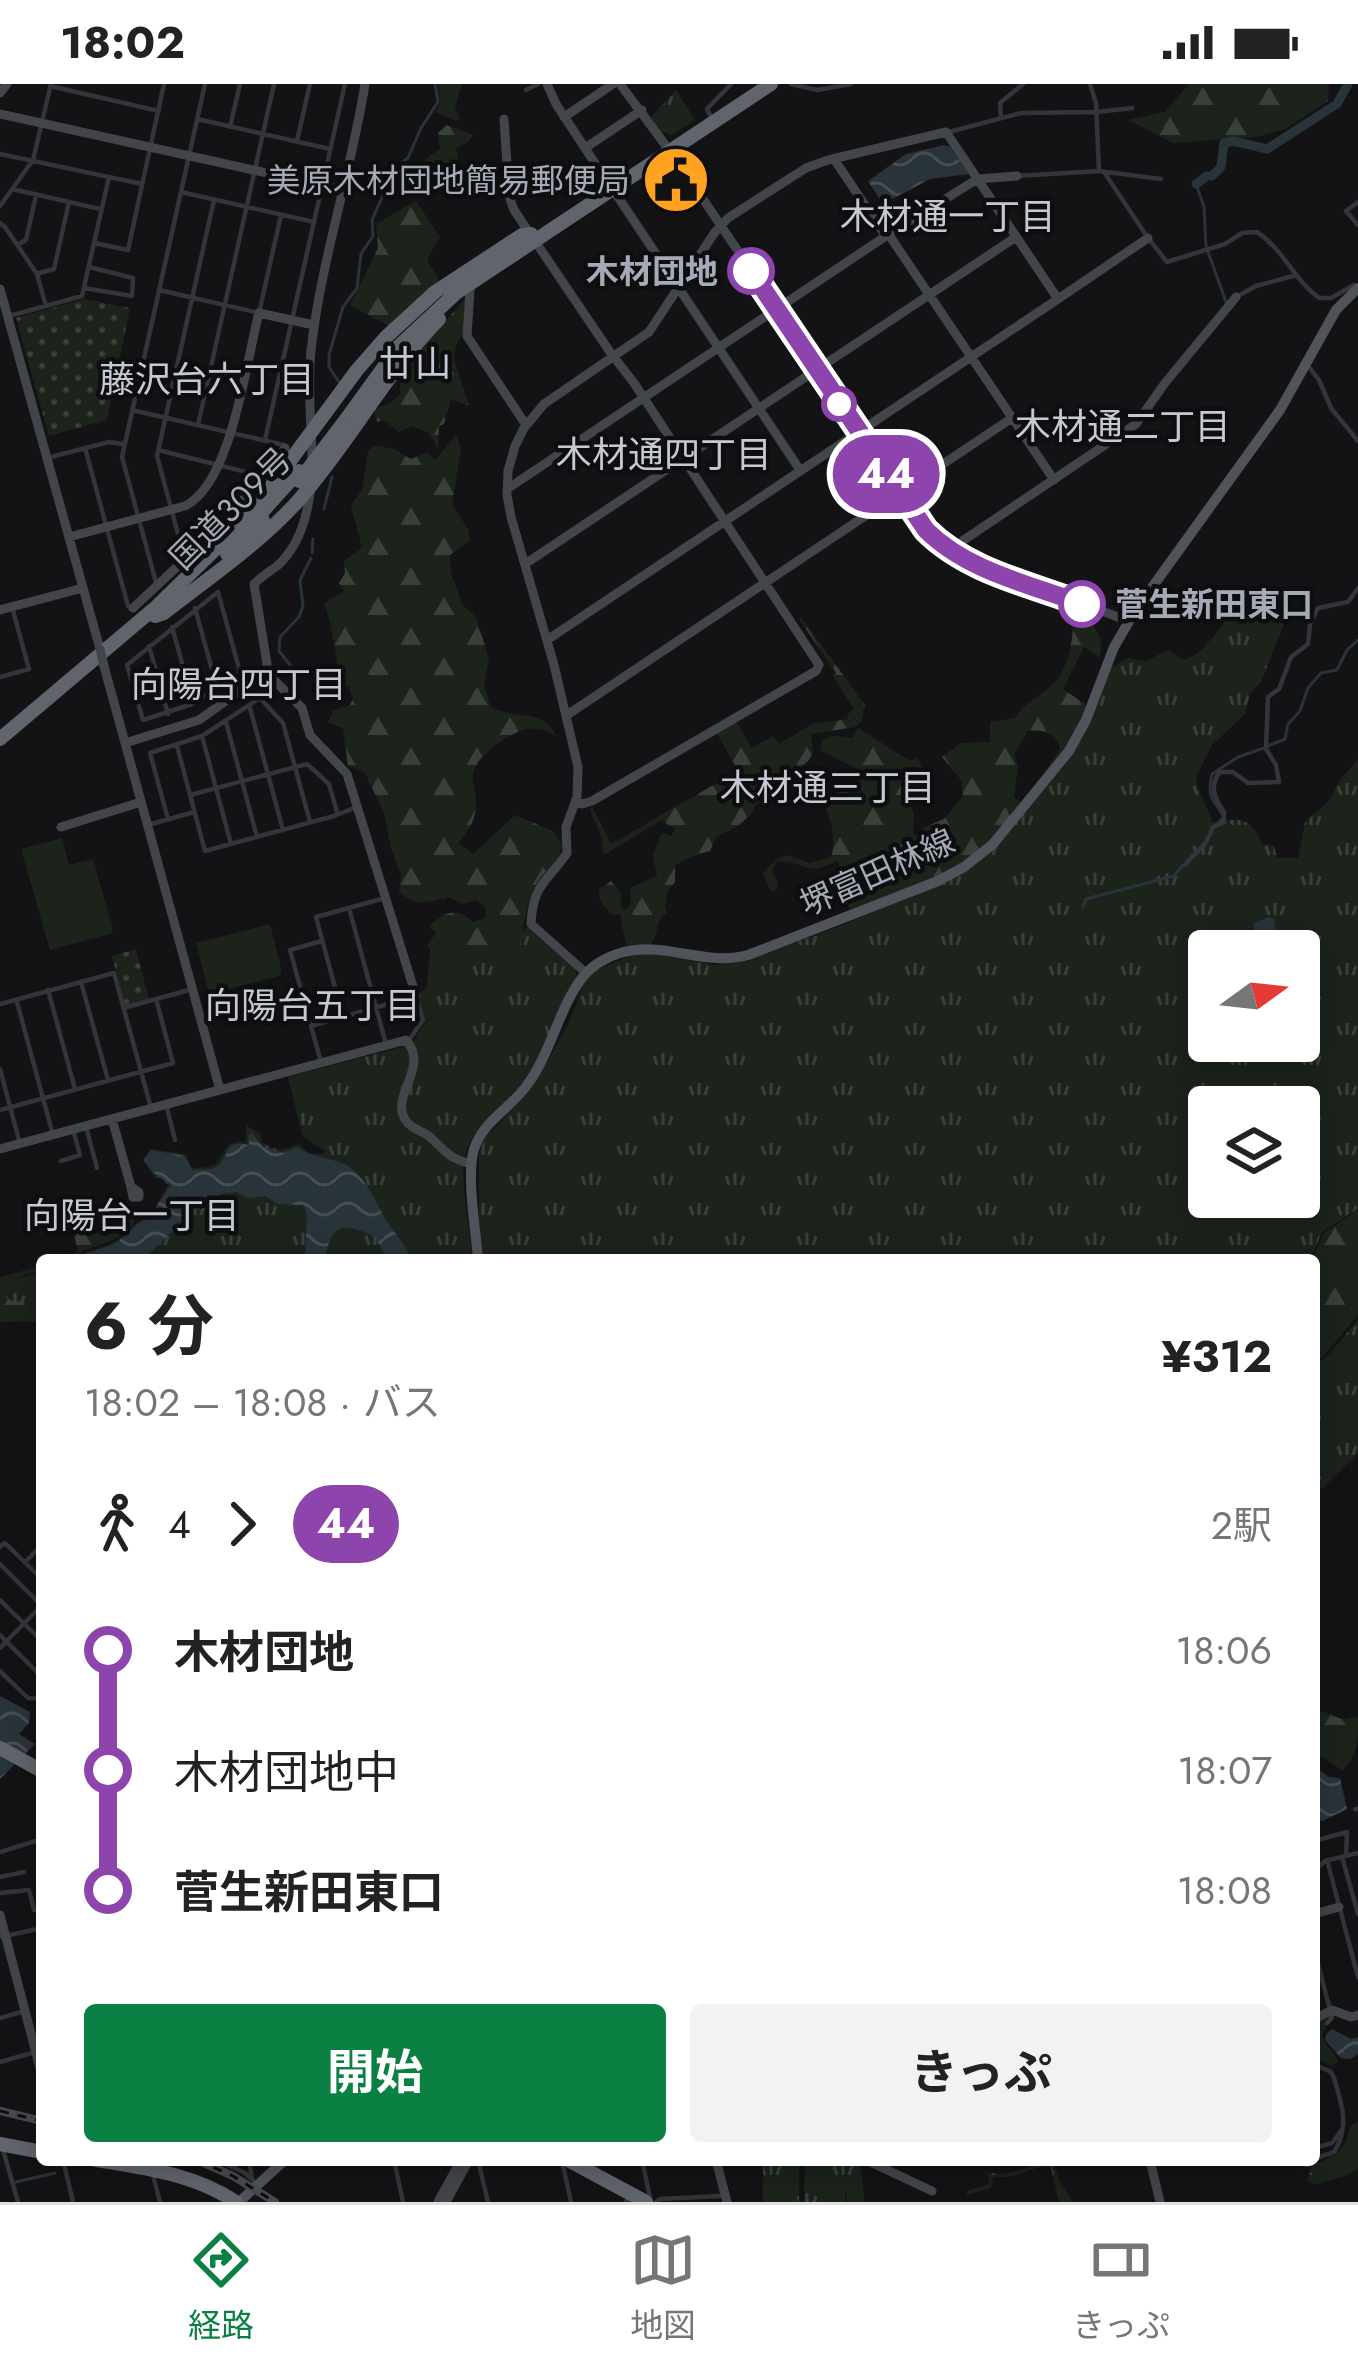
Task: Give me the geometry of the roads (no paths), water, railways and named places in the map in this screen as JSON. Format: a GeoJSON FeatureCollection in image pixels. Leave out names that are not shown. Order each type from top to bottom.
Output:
{"type":"FeatureCollection","features":[{"type":"Feature","properties":{"kind":"highway","name":"国道309号"},"geometry":{"type":"LineString","coordinates":[[668,147],[758,84]]}},
{"type":"Feature","properties":{"kind":"highway","name":"国道309号"},"geometry":{"type":"LineString","coordinates":[[0,743],[239,544],[303,479],[388,359],[456,293],[668,147],[771,84]]}},
{"type":"Feature","properties":{"kind":"highway"},"geometry":{"type":"LineString","coordinates":[[156,611],[239,525],[370,353],[410,313],[522,235],[533,237],[530,248],[470,290],[408,353],[341,448],[303,479]]}},
{"type":"Feature","properties":{"kind":"highway"},"geometry":{"type":"LineString","coordinates":[[0,1752],[36,1772]]}},
{"type":"Feature","properties":{"kind":"highway"},"geometry":{"type":"LineString","coordinates":[[1,2143],[36,2151]]}},
{"type":"Feature","properties":{"kind":"highway"},"geometry":{"type":"LineString","coordinates":[[155,2166],[238,2202]]}},
{"type":"Feature","properties":{"kind":"highway"},"geometry":{"type":"LineString","coordinates":[[570,2166],[628,2202]]}},
{"type":"Feature","properties":{"kind":"highway"},"geometry":{"type":"LineString","coordinates":[[573,2166],[651,2202]]}},
{"type":"Feature","properties":{"kind":"main road","name":"堺富田林線"},"geometry":{"type":"LineString","coordinates":[[586,973],[610,956],[632,950],[722,960],[748,955],[938,881],[964,867],[1006,830],[1073,745],[1129,621],[1265,432],[1339,306],[1358,286]]}},
{"type":"Feature","properties":{"kind":"main road"},"geometry":{"type":"LineString","coordinates":[[478,1254],[471,1164],[476,1145],[535,1073],[586,973]]}},
{"type":"Feature","properties":{"kind":"main road"},"geometry":{"type":"LineString","coordinates":[[238,2202],[254,2181],[276,2166]]}},
{"type":"Feature","properties":{"kind":"street"},"geometry":{"type":"LineString","coordinates":[[0,93],[7,84]]}},
{"type":"Feature","properties":{"kind":"street"},"geometry":{"type":"LineString","coordinates":[[94,243],[128,250],[164,84]]}},
{"type":"Feature","properties":{"kind":"street"},"geometry":{"type":"LineString","coordinates":[[157,586],[122,457],[205,84]]}},
{"type":"Feature","properties":{"kind":"street"},"geometry":{"type":"LineString","coordinates":[[230,127],[239,84]]}},
{"type":"Feature","properties":{"kind":"street"},"geometry":{"type":"LineString","coordinates":[[198,425],[274,84]]}},
{"type":"Feature","properties":{"kind":"street"},"geometry":{"type":"LineString","coordinates":[[297,142],[310,84]]}},
{"type":"Feature","properties":{"kind":"street"},"geometry":{"type":"LineString","coordinates":[[266,440],[344,84]]}},
{"type":"Feature","properties":{"kind":"street"},"geometry":{"type":"LineString","coordinates":[[125,743],[199,720],[266,672],[254,584],[292,549],[306,515],[303,479],[312,434],[314,325],[365,84]]}},
{"type":"Feature","properties":{"kind":"street"},"geometry":{"type":"LineString","coordinates":[[526,90],[542,84],[800,470]]}},
{"type":"Feature","properties":{"kind":"street"},"geometry":{"type":"LineString","coordinates":[[564,117],[617,84],[642,110],[926,530],[949,550],[987,569],[1129,621]]}},
{"type":"Feature","properties":{"kind":"street"},"geometry":{"type":"LineString","coordinates":[[710,115],[707,109],[731,84]]}},
{"type":"Feature","properties":{"kind":"street"},"geometry":{"type":"LineString","coordinates":[[791,84],[817,90],[851,84]]}},
{"type":"Feature","properties":{"kind":"street"},"geometry":{"type":"LineString","coordinates":[[1000,117],[1000,103],[1023,84]]}},
{"type":"Feature","properties":{"kind":"street"},"geometry":{"type":"LineString","coordinates":[[1090,84],[1102,172],[1167,262],[1226,244],[1242,233],[1257,232],[1319,298],[1358,286]]}},
{"type":"Feature","properties":{"kind":"street"},"geometry":{"type":"LineString","coordinates":[[0,206],[33,160],[51,85],[158,111]]}},
{"type":"Feature","properties":{"kind":"street"},"geometry":{"type":"LineString","coordinates":[[586,973],[531,922],[538,891],[567,854],[566,826],[576,802],[579,775],[567,715],[509,509],[512,454],[526,425],[544,404],[649,332],[720,224],[796,173],[1021,112],[1132,108]]}},
{"type":"Feature","properties":{"kind":"street"},"geometry":{"type":"LineString","coordinates":[[585,148],[642,110]]}},
{"type":"Feature","properties":{"kind":"street"},"geometry":{"type":"LineString","coordinates":[[0,114],[344,190]]}},
{"type":"Feature","properties":{"kind":"street"},"geometry":{"type":"LineString","coordinates":[[197,119],[330,149]]}},
{"type":"Feature","properties":{"kind":"street"},"geometry":{"type":"LineString","coordinates":[[504,119],[510,202],[819,665],[592,801],[576,802]]}},
{"type":"Feature","properties":{"kind":"street"},"geometry":{"type":"LineString","coordinates":[[946,132],[1058,299]]}},
{"type":"Feature","properties":{"kind":"street"},"geometry":{"type":"LineString","coordinates":[[0,154],[142,184]]}},
{"type":"Feature","properties":{"kind":"street"},"geometry":{"type":"LineString","coordinates":[[834,159],[1054,480]]}},
{"type":"Feature","properties":{"kind":"street"},"geometry":{"type":"LineString","coordinates":[[507,489],[978,179],[1102,172],[1161,179]]}},
{"type":"Feature","properties":{"kind":"street"},"geometry":{"type":"LineString","coordinates":[[9,316],[82,296],[109,177]]}},
{"type":"Feature","properties":{"kind":"street"},"geometry":{"type":"LineString","coordinates":[[12,190],[102,209]]}},
{"type":"Feature","properties":{"kind":"street"},"geometry":{"type":"LineString","coordinates":[[181,192],[314,222]]}},
{"type":"Feature","properties":{"kind":"street"},"geometry":{"type":"LineString","coordinates":[[18,245],[26,240],[36,195]]}},
{"type":"Feature","properties":{"kind":"street"},"geometry":{"type":"LineString","coordinates":[[185,560],[157,456],[214,200]]}},
{"type":"Feature","properties":{"kind":"street"},"geometry":{"type":"LineString","coordinates":[[37,274],[54,269],[69,202]]}},
{"type":"Feature","properties":{"kind":"street"},"geometry":{"type":"LineString","coordinates":[[1358,202],[1346,211],[1358,225]]}},
{"type":"Feature","properties":{"kind":"street"},"geometry":{"type":"LineString","coordinates":[[69,537],[171,509],[204,492],[232,433],[281,214]]}},
{"type":"Feature","properties":{"kind":"street"},"geometry":{"type":"LineString","coordinates":[[0,223],[37,274],[46,306]]}},
{"type":"Feature","properties":{"kind":"street"},"geometry":{"type":"LineString","coordinates":[[525,565],[1016,237]]}},
{"type":"Feature","properties":{"kind":"street"},"geometry":{"type":"LineString","coordinates":[[547,640],[1148,238]]}},
{"type":"Feature","properties":{"kind":"street"},"geometry":{"type":"LineString","coordinates":[[84,288],[132,296],[134,278],[89,267]]}},
{"type":"Feature","properties":{"kind":"street"},"geometry":{"type":"LineString","coordinates":[[949,550],[1136,424],[1236,297],[1297,275]]}},
{"type":"Feature","properties":{"kind":"street"},"geometry":{"type":"LineString","coordinates":[[0,289],[220,1090]]}},
{"type":"Feature","properties":{"kind":"street"},"geometry":{"type":"LineString","coordinates":[[159,290],[314,325]]}},
{"type":"Feature","properties":{"kind":"street"},"geometry":{"type":"LineString","coordinates":[[470,290],[467,336],[526,425]]}},
{"type":"Feature","properties":{"kind":"street"},"geometry":{"type":"LineString","coordinates":[[1306,364],[1358,441]]}},
{"type":"Feature","properties":{"kind":"street"},"geometry":{"type":"LineString","coordinates":[[85,448],[128,606],[133,608],[226,521],[285,448],[284,444],[132,410]]}},
{"type":"Feature","properties":{"kind":"street"},"geometry":{"type":"LineString","coordinates":[[567,715],[1012,418]]}},
{"type":"Feature","properties":{"kind":"street"},"geometry":{"type":"LineString","coordinates":[[47,458],[109,442],[125,445]]}},
{"type":"Feature","properties":{"kind":"street"},"geometry":{"type":"LineString","coordinates":[[158,451],[262,476]]}},
{"type":"Feature","properties":{"kind":"street"},"geometry":{"type":"LineString","coordinates":[[0,677],[29,669],[6,609],[83,587]]}},
{"type":"Feature","properties":{"kind":"street"},"geometry":{"type":"LineString","coordinates":[[1185,865],[1209,844],[1213,827],[1224,822],[1213,790],[1220,772],[1233,772],[1248,783],[1279,782],[1266,749],[1268,697],[1279,689],[1291,657],[1308,644],[1318,608],[1348,602],[1358,588]]}},
{"type":"Feature","properties":{"kind":"street"},"geometry":{"type":"LineString","coordinates":[[218,592],[240,671],[193,704],[142,719],[127,666],[172,627],[218,592]]}},
{"type":"Feature","properties":{"kind":"street"},"geometry":{"type":"LineString","coordinates":[[195,608],[217,688]]}},
{"type":"Feature","properties":{"kind":"street"},"geometry":{"type":"LineString","coordinates":[[172,627],[193,704]]}},
{"type":"Feature","properties":{"kind":"street"},"geometry":{"type":"LineString","coordinates":[[149,646],[168,714]]}},
{"type":"Feature","properties":{"kind":"street"},"geometry":{"type":"LineString","coordinates":[[0,1150],[409,1040],[423,1020],[347,774],[310,735],[302,708],[266,672]]}},
{"type":"Feature","properties":{"kind":"street"},"geometry":{"type":"LineString","coordinates":[[168,819],[150,753],[202,736],[260,698],[283,723],[310,822]]}},
{"type":"Feature","properties":{"kind":"street"},"geometry":{"type":"LineString","coordinates":[[250,705],[284,830]]}},
{"type":"Feature","properties":{"kind":"street"},"geometry":{"type":"LineString","coordinates":[[226,722],[257,837]]}},
{"type":"Feature","properties":{"kind":"street"},"geometry":{"type":"LineString","coordinates":[[202,736],[231,844]]}},
{"type":"Feature","properties":{"kind":"street"},"geometry":{"type":"LineString","coordinates":[[176,746],[205,851],[358,807]]}},
{"type":"Feature","properties":{"kind":"street"},"geometry":{"type":"LineString","coordinates":[[190,796],[308,764],[329,784],[337,813]]}},
{"type":"Feature","properties":{"kind":"street"},"geometry":{"type":"LineString","coordinates":[[62,826],[142,802]]}},
{"type":"Feature","properties":{"kind":"street"},"geometry":{"type":"LineString","coordinates":[[148,825],[194,812]]}},
{"type":"Feature","properties":{"kind":"street"},"geometry":{"type":"LineString","coordinates":[[343,1016],[316,917],[386,897]]}},
{"type":"Feature","properties":{"kind":"street"},"geometry":{"type":"LineString","coordinates":[[349,908],[386,1044]]}},
{"type":"Feature","properties":{"kind":"street"},"geometry":{"type":"LineString","coordinates":[[321,1062],[290,950],[322,941]]}},
{"type":"Feature","properties":{"kind":"street"},"geometry":{"type":"LineString","coordinates":[[0,1004],[114,973],[151,1108]]}},
{"type":"Feature","properties":{"kind":"street"},"geometry":{"type":"LineString","coordinates":[[81,982],[108,1081]]}},
{"type":"Feature","properties":{"kind":"street"},"geometry":{"type":"LineString","coordinates":[[123,1008],[193,989]]}},
{"type":"Feature","properties":{"kind":"street"},"geometry":{"type":"LineString","coordinates":[[49,991],[75,1090]]}},
{"type":"Feature","properties":{"kind":"street"},"geometry":{"type":"LineString","coordinates":[[311,1026],[416,996]]}},
{"type":"Feature","properties":{"kind":"street"},"geometry":{"type":"LineString","coordinates":[[16,999],[53,1135]]}},
{"type":"Feature","properties":{"kind":"street"},"geometry":{"type":"LineString","coordinates":[[0,1110],[173,1063],[156,999]]}},
{"type":"Feature","properties":{"kind":"street"},"geometry":{"type":"LineString","coordinates":[[409,1040],[415,1060],[403,1100],[404,1118],[447,1155],[471,1164]]}},
{"type":"Feature","properties":{"kind":"street"},"geometry":{"type":"LineString","coordinates":[[0,1069],[20,1144]]}},
{"type":"Feature","properties":{"kind":"street"},"geometry":{"type":"LineString","coordinates":[[166,1104],[175,1139]]}},
{"type":"Feature","properties":{"kind":"street"},"geometry":{"type":"LineString","coordinates":[[112,1119],[130,1187]]}},
{"type":"Feature","properties":{"kind":"street"},"geometry":{"type":"LineString","coordinates":[[86,1126],[98,1168]]}},
{"type":"Feature","properties":{"kind":"street"},"geometry":{"type":"LineString","coordinates":[[61,1161],[80,1155],[73,1130]]}},
{"type":"Feature","properties":{"kind":"street"},"geometry":{"type":"LineString","coordinates":[[0,1547],[5,1543],[36,1573]]}},
{"type":"Feature","properties":{"kind":"street"},"geometry":{"type":"LineString","coordinates":[[25,1562],[36,1551]]}},
{"type":"Feature","properties":{"kind":"street"},"geometry":{"type":"LineString","coordinates":[[0,1564],[36,1600]]}},
{"type":"Feature","properties":{"kind":"street"},"geometry":{"type":"LineString","coordinates":[[0,1600],[36,1635]]}},
{"type":"Feature","properties":{"kind":"street"},"geometry":{"type":"LineString","coordinates":[[0,1648],[36,1612]]}},
{"type":"Feature","properties":{"kind":"street"},"geometry":{"type":"LineString","coordinates":[[0,1635],[36,1670]]}},
{"type":"Feature","properties":{"kind":"street"},"geometry":{"type":"LineString","coordinates":[[0,1671],[28,1699],[36,1699]]}},
{"type":"Feature","properties":{"kind":"street"},"geometry":{"type":"LineString","coordinates":[[1320,1839],[1347,1832],[1344,1857],[1358,1914]]}},
{"type":"Feature","properties":{"kind":"street"},"geometry":{"type":"LineString","coordinates":[[0,1852],[36,1840]]}},
{"type":"Feature","properties":{"kind":"street"},"geometry":{"type":"LineString","coordinates":[[1320,1866],[1358,1853]]}},
{"type":"Feature","properties":{"kind":"street"},"geometry":{"type":"LineString","coordinates":[[1327,1860],[1358,1978]]}},
{"type":"Feature","properties":{"kind":"street"},"geometry":{"type":"LineString","coordinates":[[0,1876],[24,1872]]}},
{"type":"Feature","properties":{"kind":"street"},"geometry":{"type":"LineString","coordinates":[[0,1893],[29,1889],[34,1910]]}},
{"type":"Feature","properties":{"kind":"street"},"geometry":{"type":"LineString","coordinates":[[1320,1912],[1357,1903]]}},
{"type":"Feature","properties":{"kind":"street"},"geometry":{"type":"LineString","coordinates":[[0,1915],[36,2042]]}},
{"type":"Feature","properties":{"kind":"street"},"geometry":{"type":"LineString","coordinates":[[3,1936],[36,1929]]}},
{"type":"Feature","properties":{"kind":"street"},"geometry":{"type":"LineString","coordinates":[[1320,1971],[1330,2010]]}},
{"type":"Feature","properties":{"kind":"street"},"geometry":{"type":"LineString","coordinates":[[1330,2010],[1351,2018],[1358,2015]]}},
{"type":"Feature","properties":{"kind":"street"},"geometry":{"type":"LineString","coordinates":[[1320,2016],[1330,2010]]}},
{"type":"Feature","properties":{"kind":"street"},"geometry":{"type":"LineString","coordinates":[[0,2018],[25,2011]]}},
{"type":"Feature","properties":{"kind":"street"},"geometry":{"type":"LineString","coordinates":[[0,2062],[36,2052]]}},
{"type":"Feature","properties":{"kind":"street"},"geometry":{"type":"LineString","coordinates":[[1320,2067],[1331,2072],[1344,2112],[1341,2141],[1334,2152],[1320,2156]]}},
{"type":"Feature","properties":{"kind":"street"},"geometry":{"type":"LineString","coordinates":[[1320,2146],[1332,2143],[1344,2126]]}},
{"type":"Feature","properties":{"kind":"street"},"geometry":{"type":"LineString","coordinates":[[1,2143],[18,2202]]}},
{"type":"Feature","properties":{"kind":"street"},"geometry":{"type":"LineString","coordinates":[[64,2166],[73,2202]]}},
{"type":"Feature","properties":{"kind":"street"},"geometry":{"type":"LineString","coordinates":[[152,2166],[160,2202]]}},
{"type":"Feature","properties":{"kind":"street"},"geometry":{"type":"LineString","coordinates":[[228,2166],[254,2181]]}},
{"type":"Feature","properties":{"kind":"street"},"geometry":{"type":"LineString","coordinates":[[250,2166],[254,2181]]}},
{"type":"Feature","properties":{"kind":"street"},"geometry":{"type":"LineString","coordinates":[[395,2166],[403,2202]]}},
{"type":"Feature","properties":{"kind":"street"},"geometry":{"type":"LineString","coordinates":[[442,2202],[462,2166]]}},
{"type":"Feature","properties":{"kind":"street"},"geometry":{"type":"LineString","coordinates":[[479,2166],[488,2202]]}},
{"type":"Feature","properties":{"kind":"street"},"geometry":{"type":"LineString","coordinates":[[563,2166],[571,2202]]}},
{"type":"Feature","properties":{"kind":"street"},"geometry":{"type":"LineString","coordinates":[[643,2166],[651,2202],[726,2199],[718,2166]]}},
{"type":"Feature","properties":{"kind":"street"},"geometry":{"type":"LineString","coordinates":[[880,2166],[931,2196]]}},
{"type":"Feature","properties":{"kind":"street"},"geometry":{"type":"LineString","coordinates":[[1151,2166],[1160,2202]]}},
{"type":"Feature","properties":{"kind":"water"},"geometry":{"type":"Polygon","coordinates":[[[944,145],[969,174],[930,179],[883,204],[868,181],[906,154],[944,145]]]}},
{"type":"Feature","properties":{"kind":"water"},"geometry":{"type":"Polygon","coordinates":[[[1269,917],[1274,919],[1275,930],[1255,930],[1253,924],[1269,917]]]}},
{"type":"Feature","properties":{"kind":"water"},"geometry":{"type":"Polygon","coordinates":[[[252,1133],[263,1147],[284,1153],[296,1147],[351,1168],[369,1188],[408,1254],[384,1254],[375,1237],[346,1227],[335,1232],[326,1254],[305,1254],[307,1213],[303,1205],[278,1204],[265,1196],[249,1198],[237,1192],[221,1194],[191,1213],[149,1254],[85,1254],[117,1242],[152,1218],[171,1185],[143,1160],[151,1150],[185,1156],[192,1170],[210,1169],[220,1164],[232,1145],[249,1145],[252,1133]]]}},
{"type":"Feature","properties":{"kind":"water"},"geometry":{"type":"Polygon","coordinates":[[[0,1696],[30,1712],[29,1723],[19,1734],[35,1744],[0,1779],[0,1696]]]}},
{"type":"Feature","properties":{"kind":"water"},"geometry":{"type":"Polygon","coordinates":[[[1320,1770],[1340,1778],[1347,1809],[1323,1821],[1320,1770]]]}},
{"type":"Feature","properties":{"kind":"water"},"geometry":{"type":"Polygon","coordinates":[[[1332,2029],[1351,2039],[1358,2037],[1358,2054],[1341,2058],[1325,2040],[1332,2029]]]}},
{"type":"Feature","properties":{"kind":"waterway"},"geometry":{"type":"LineString","coordinates":[[339,382],[329,367],[329,355],[343,307],[357,288],[361,254],[373,236],[372,220],[383,195],[383,177],[408,158],[438,102],[435,84]]}},
{"type":"Feature","properties":{"kind":"waterway"},"geometry":{"type":"LineString","coordinates":[[1196,184],[1221,167],[1224,143],[1267,149],[1337,104],[1348,84]]}},
{"type":"Feature","properties":{"kind":"waterway"},"geometry":{"type":"LineString","coordinates":[[1196,184],[1204,207],[1206,246],[1226,302]]}},
{"type":"Feature","properties":{"kind":"waterway"},"geometry":{"type":"LineString","coordinates":[[324,509],[332,477]]}},
{"type":"Feature","properties":{"kind":"waterway"},"geometry":{"type":"LineString","coordinates":[[312,553],[313,539]]}},
{"type":"Feature","properties":{"kind":"waterway"},"geometry":{"type":"LineString","coordinates":[[299,699],[290,680],[294,670],[279,651],[280,637],[299,617],[303,606],[300,580],[311,558]]}},
{"type":"Feature","properties":{"kind":"waterway"},"geometry":{"type":"LineString","coordinates":[[1268,746],[1285,739],[1308,688],[1321,673],[1337,670],[1358,640]]}},
{"type":"Feature","properties":{"kind":"waterway"},"geometry":{"type":"LineString","coordinates":[[1218,823],[1224,817],[1211,794],[1212,774],[1264,748]]}},
{"type":"Feature","properties":{"kind":"waterway"},"geometry":{"type":"LineString","coordinates":[[1083,907],[1086,899],[1174,876],[1182,866]]}},
{"type":"Feature","properties":{"kind":"waterway"},"geometry":{"type":"LineString","coordinates":[[16,2182],[55,2173]]}},
{"type":"Feature","properties":{"kind":"railway"},"geometry":{"type":"LineString","coordinates":[[0,2111],[36,2120]]}},
{"type":"Feature","properties":{"kind":"railway"},"geometry":{"type":"LineString","coordinates":[[210,2166],[275,2202]]}},
{"type":"Feature","properties":{"kind":"place","name":"美原木材団地簡易郵便局"},"geometry":{"type":"Point","coordinates":[676,180]}},
{"type":"Feature","properties":{"kind":"place","name":"木材団地"},"geometry":{"type":"Point","coordinates":[751,271]}},
{"type":"Feature","properties":{"kind":"place","name":"菅生新田東口"},"geometry":{"type":"Point","coordinates":[1082,604]}},
{"type":"Feature","properties":{"kind":"district","name":"木材通一丁目"},"geometry":{"type":"Point","coordinates":[948,216]}},
{"type":"Feature","properties":{"kind":"district","name":"廿山"},"geometry":{"type":"Point","coordinates":[415,363]}},
{"type":"Feature","properties":{"kind":"district","name":"藤沢台六丁目"},"geometry":{"type":"Point","coordinates":[207,379]}},
{"type":"Feature","properties":{"kind":"district","name":"木材通二丁目"},"geometry":{"type":"Point","coordinates":[1123,426]}},
{"type":"Feature","properties":{"kind":"district","name":"木材通四丁目"},"geometry":{"type":"Point","coordinates":[664,454]}},
{"type":"Feature","properties":{"kind":"district","name":"向陽台四丁目"},"geometry":{"type":"Point","coordinates":[239,684]}},
{"type":"Feature","properties":{"kind":"district","name":"木材通三丁目"},"geometry":{"type":"Point","coordinates":[828,787]}},
{"type":"Feature","properties":{"kind":"district","name":"向陽台五丁目"},"geometry":{"type":"Point","coordinates":[313,1005]}},
{"type":"Feature","properties":{"kind":"district","name":"向陽台一丁目"},"geometry":{"type":"Point","coordinates":[132,1215]}}]}
